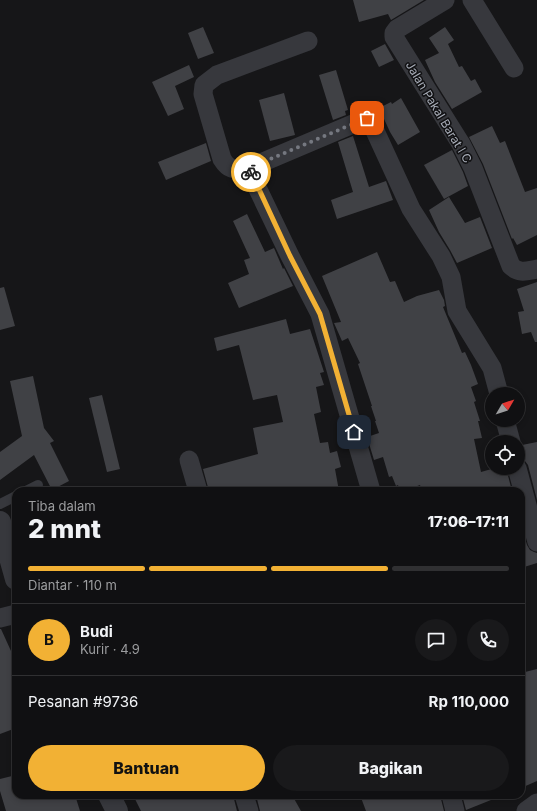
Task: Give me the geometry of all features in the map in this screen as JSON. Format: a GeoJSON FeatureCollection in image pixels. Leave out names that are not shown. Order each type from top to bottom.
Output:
{"type":"FeatureCollection","features":[{"type":"Feature","properties":{"kind":"street","name":"Jalan Pakal Barat I C"},"geometry":{"type":"LineString","coordinates":[[445,0],[397,29],[394,36],[461,144],[470,162],[511,266],[515,270],[520,271],[537,269]]}},
{"type":"Feature","properties":{"kind":"street"},"geometry":{"type":"LineString","coordinates":[[472,0],[514,68]]}},
{"type":"Feature","properties":{"kind":"street"},"geometry":{"type":"LineString","coordinates":[[308,41],[217,75],[204,85],[203,94],[222,159],[226,166],[232,169],[249,168],[367,118],[370,120],[411,210],[441,256],[451,277],[457,311],[492,368],[496,387]]}},
{"type":"Feature","properties":{"kind":"street"},"geometry":{"type":"LineString","coordinates":[[249,168],[290,256],[320,314],[370,487]]}},
{"type":"Feature","properties":{"kind":"street"},"geometry":{"type":"LineString","coordinates":[[189,460],[197,487]]}},
{"type":"Feature","properties":{"kind":"street"},"geometry":{"type":"LineString","coordinates":[[521,475],[531,494],[537,542]]}},
{"type":"Feature","properties":{"kind":"street"},"geometry":{"type":"LineString","coordinates":[[0,522],[12,565]]}},
{"type":"Feature","properties":{"kind":"street"},"geometry":{"type":"LineString","coordinates":[[0,618],[12,615]]}},
{"type":"Feature","properties":{"kind":"street"},"geometry":{"type":"LineString","coordinates":[[245,799],[249,811]]}},
{"type":"Feature","properties":{"kind":"street"},"geometry":{"type":"LineString","coordinates":[[452,799],[455,811]]}},
{"type":"Feature","properties":{"kind":"street"},"geometry":{"type":"LineString","coordinates":[[526,811],[537,803]]}},
{"type":"Feature","properties":{"kind":"lane"},"geometry":{"type":"LineString","coordinates":[[34,487],[38,485]]}},
{"type":"Feature","properties":{"kind":"lane"},"geometry":{"type":"LineString","coordinates":[[0,504],[12,498]]}},
{"type":"Feature","properties":{"kind":"building"},"geometry":{"type":"Polygon","coordinates":[[[353,0],[424,0],[391,20],[388,14],[359,22],[353,0]]]}},
{"type":"Feature","properties":{"kind":"building"},"geometry":{"type":"Polygon","coordinates":[[[203,27],[214,53],[198,59],[188,33],[203,27]]]}},
{"type":"Feature","properties":{"kind":"building"},"geometry":{"type":"Polygon","coordinates":[[[445,27],[454,40],[448,44],[459,67],[462,66],[471,81],[475,79],[482,92],[452,109],[435,82],[425,60],[439,53],[429,38],[445,27]]]}},
{"type":"Feature","properties":{"kind":"building"},"geometry":{"type":"Polygon","coordinates":[[[385,44],[394,60],[379,67],[371,51],[385,44]]]}},
{"type":"Feature","properties":{"kind":"building"},"geometry":{"type":"Polygon","coordinates":[[[189,65],[194,77],[175,86],[184,109],[168,116],[152,82],[189,65]]]}},
{"type":"Feature","properties":{"kind":"building"},"geometry":{"type":"Polygon","coordinates":[[[336,70],[348,110],[345,111],[346,115],[333,120],[319,75],[336,70]]]}},
{"type":"Feature","properties":{"kind":"building"},"geometry":{"type":"Polygon","coordinates":[[[284,93],[295,135],[270,141],[259,100],[284,93]]]}},
{"type":"Feature","properties":{"kind":"building"},"geometry":{"type":"Polygon","coordinates":[[[401,98],[420,132],[398,145],[379,108],[391,102],[392,104],[401,98]]]}},
{"type":"Feature","properties":{"kind":"building"},"geometry":{"type":"Polygon","coordinates":[[[492,126],[500,143],[505,141],[525,192],[537,188],[537,235],[517,245],[513,238],[512,239],[483,164],[469,137],[492,126]]]}},
{"type":"Feature","properties":{"kind":"building"},"geometry":{"type":"Polygon","coordinates":[[[353,136],[369,187],[386,181],[393,200],[337,219],[331,200],[353,192],[338,142],[353,136]]]}},
{"type":"Feature","properties":{"kind":"building"},"geometry":{"type":"Polygon","coordinates":[[[206,143],[211,161],[166,180],[158,162],[206,143]]]}},
{"type":"Feature","properties":{"kind":"building"},"geometry":{"type":"Polygon","coordinates":[[[452,150],[468,186],[444,199],[424,165],[452,150]]]}},
{"type":"Feature","properties":{"kind":"building"},"geometry":{"type":"Polygon","coordinates":[[[449,197],[465,223],[480,217],[492,248],[457,263],[439,232],[429,210],[449,197]]]}},
{"type":"Feature","properties":{"kind":"building"},"geometry":{"type":"Polygon","coordinates":[[[247,214],[265,252],[274,248],[283,269],[284,268],[293,286],[239,308],[228,283],[249,274],[244,260],[250,258],[233,221],[247,214]]]}},
{"type":"Feature","properties":{"kind":"building"},"geometry":{"type":"Polygon","coordinates":[[[377,252],[390,282],[395,281],[404,302],[417,296],[439,290],[444,300],[445,306],[443,307],[462,353],[465,352],[478,384],[471,387],[476,401],[474,402],[480,421],[478,421],[482,438],[474,439],[481,472],[485,471],[485,475],[508,475],[511,487],[421,487],[420,485],[415,487],[396,486],[392,476],[389,477],[383,457],[374,460],[367,437],[379,433],[358,364],[360,363],[348,338],[342,341],[334,323],[341,322],[322,276],[377,252]]]}},
{"type":"Feature","properties":{"kind":"building"},"geometry":{"type":"Polygon","coordinates":[[[537,282],[537,342],[535,342],[531,332],[522,334],[518,312],[524,311],[517,289],[537,282]]]}},
{"type":"Feature","properties":{"kind":"building"},"geometry":{"type":"Polygon","coordinates":[[[4,287],[15,326],[0,330],[0,288],[4,287]]]}},
{"type":"Feature","properties":{"kind":"building"},"geometry":{"type":"Polygon","coordinates":[[[286,319],[290,334],[310,329],[324,372],[320,373],[324,385],[316,387],[321,412],[314,414],[320,443],[328,442],[330,453],[337,451],[341,467],[335,469],[338,487],[208,487],[203,469],[258,454],[253,428],[283,422],[277,395],[253,400],[239,345],[217,351],[214,338],[286,319]]]}},
{"type":"Feature","properties":{"kind":"building"},"geometry":{"type":"Polygon","coordinates":[[[33,376],[44,428],[54,441],[50,443],[69,481],[58,487],[50,487],[34,455],[0,480],[0,452],[22,436],[10,381],[33,376]]]}},
{"type":"Feature","properties":{"kind":"building"},"geometry":{"type":"Polygon","coordinates":[[[102,395],[120,469],[107,472],[89,398],[102,395]]]}},
{"type":"Feature","properties":{"kind":"building"},"geometry":{"type":"Polygon","coordinates":[[[537,442],[537,500],[528,465],[525,461],[525,444],[537,442]]]}},
{"type":"Feature","properties":{"kind":"building"},"geometry":{"type":"Polygon","coordinates":[[[525,538],[530,550],[537,553],[537,563],[525,567],[525,538]]]}},
{"type":"Feature","properties":{"kind":"building"},"geometry":{"type":"Polygon","coordinates":[[[1,629],[12,653],[12,730],[0,734],[1,629]]]}},
{"type":"Feature","properties":{"kind":"building"},"geometry":{"type":"Polygon","coordinates":[[[537,669],[537,781],[525,786],[525,672],[537,669]]]}},
{"type":"Feature","properties":{"kind":"building"},"geometry":{"type":"Polygon","coordinates":[[[12,776],[12,799],[76,799],[80,811],[6,811],[0,791],[0,779],[12,776]]]}},
{"type":"Feature","properties":{"kind":"building"},"geometry":{"type":"Polygon","coordinates":[[[135,799],[234,799],[237,811],[141,811],[135,799]]]}},
{"type":"Feature","properties":{"kind":"building"},"geometry":{"type":"Polygon","coordinates":[[[257,799],[294,799],[301,811],[260,811],[257,799]]]}},
{"type":"Feature","properties":{"kind":"building"},"geometry":{"type":"Polygon","coordinates":[[[362,799],[441,799],[444,811],[366,811],[362,799]]]}},
{"type":"Feature","properties":{"kind":"building"},"geometry":{"type":"Polygon","coordinates":[[[463,799],[494,799],[466,810],[463,799]]]}},
{"type":"Feature","properties":{"kind":"way so far"},"geometry":{"type":"LineString","coordinates":[[251,172],[249,168],[367,118]]}},
{"type":"Feature","properties":{"kind":"route"},"geometry":{"type":"LineString","coordinates":[[251,172],[290,256],[320,314],[354,432]]}}]}
